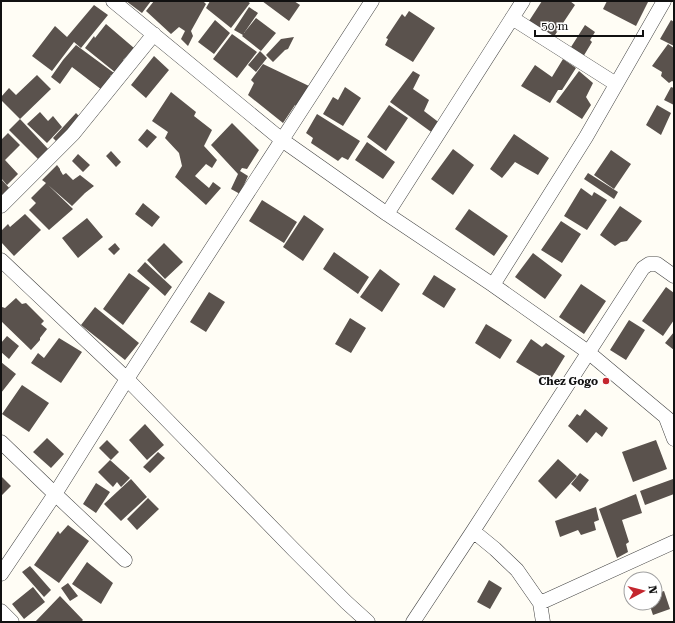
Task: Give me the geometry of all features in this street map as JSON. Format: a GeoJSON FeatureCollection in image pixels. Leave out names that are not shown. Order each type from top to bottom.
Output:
{"type":"FeatureCollection","features":[{"type":"Feature","properties":{"kind":"street"},"geometry":{"type":"LineString","coordinates":[[113,1],[282,140],[588,352],[670,421],[674,439]]}},
{"type":"Feature","properties":{"kind":"street"},"geometry":{"type":"LineString","coordinates":[[1,574],[55,494],[200,264],[372,1]]}},
{"type":"Feature","properties":{"kind":"street"},"geometry":{"type":"LineString","coordinates":[[387,214],[523,1]]}},
{"type":"Feature","properties":{"kind":"street"},"geometry":{"type":"LineString","coordinates":[[493,285],[586,137],[664,1]]}},
{"type":"Feature","properties":{"kind":"street"},"geometry":{"type":"LineString","coordinates":[[512,18],[616,84]]}},
{"type":"Feature","properties":{"kind":"street"},"geometry":{"type":"LineString","coordinates":[[1,206],[73,134],[154,34]]}},
{"type":"Feature","properties":{"kind":"street"},"geometry":{"type":"LineString","coordinates":[[1,260],[127,379],[294,550],[368,622]]}},
{"type":"Feature","properties":{"kind":"street"},"geometry":{"type":"LineString","coordinates":[[413,622],[473,532],[643,268],[649,264],[657,264],[674,276]]}},
{"type":"Feature","properties":{"kind":"street"},"geometry":{"type":"LineString","coordinates":[[1,442],[125,560]]}},
{"type":"Feature","properties":{"kind":"street"},"geometry":{"type":"LineString","coordinates":[[473,532],[495,549],[517,570],[540,603],[543,622]]}},
{"type":"Feature","properties":{"kind":"street"},"geometry":{"type":"LineString","coordinates":[[540,603],[674,542]]}},
{"type":"Feature","properties":{"kind":"street"},"geometry":{"type":"LineString","coordinates":[[1,611],[12,622]]}},
{"type":"Feature","properties":{"kind":"building"},"geometry":{"type":"Polygon","coordinates":[[[126,1],[151,1],[142,13],[126,1]]]}},
{"type":"Feature","properties":{"kind":"building"},"geometry":{"type":"Polygon","coordinates":[[[154,1],[203,1],[206,4],[191,31],[193,36],[188,46],[181,39],[185,31],[179,27],[171,34],[146,11],[154,1]]]}},
{"type":"Feature","properties":{"kind":"building"},"geometry":{"type":"Polygon","coordinates":[[[210,1],[247,1],[250,3],[231,28],[206,8],[210,1]]]}},
{"type":"Feature","properties":{"kind":"building"},"geometry":{"type":"Polygon","coordinates":[[[262,1],[294,1],[300,5],[289,21],[262,1]]]}},
{"type":"Feature","properties":{"kind":"building"},"geometry":{"type":"Polygon","coordinates":[[[542,1],[570,1],[575,5],[553,38],[529,21],[542,1]]]}},
{"type":"Feature","properties":{"kind":"building"},"geometry":{"type":"Polygon","coordinates":[[[607,1],[648,2],[636,26],[603,9],[607,1]]]}},
{"type":"Feature","properties":{"kind":"building"},"geometry":{"type":"Polygon","coordinates":[[[94,5],[108,15],[81,48],[74,42],[52,71],[32,56],[55,26],[67,37],[94,5]]]}},
{"type":"Feature","properties":{"kind":"building"},"geometry":{"type":"Polygon","coordinates":[[[249,7],[258,13],[244,33],[256,18],[276,33],[261,51],[242,36],[243,35],[234,30],[249,7]]]}},
{"type":"Feature","properties":{"kind":"building"},"geometry":{"type":"Polygon","coordinates":[[[409,11],[435,28],[413,62],[385,45],[388,39],[386,38],[402,14],[405,17],[409,11]]]}},
{"type":"Feature","properties":{"kind":"building"},"geometry":{"type":"Polygon","coordinates":[[[215,20],[230,33],[214,54],[198,42],[215,20]]]}},
{"type":"Feature","properties":{"kind":"building"},"geometry":{"type":"Polygon","coordinates":[[[671,20],[674,22],[674,46],[660,39],[671,20]]]}},
{"type":"Feature","properties":{"kind":"building"},"geometry":{"type":"Polygon","coordinates":[[[106,24],[134,48],[123,60],[124,63],[116,73],[85,48],[106,24]]]}},
{"type":"Feature","properties":{"kind":"building"},"geometry":{"type":"Polygon","coordinates":[[[585,25],[595,32],[590,40],[592,42],[583,57],[571,47],[585,25]]]}},
{"type":"Feature","properties":{"kind":"building"},"geometry":{"type":"Polygon","coordinates":[[[232,34],[257,52],[237,78],[213,59],[232,34]]]}},
{"type":"Feature","properties":{"kind":"building"},"geometry":{"type":"Polygon","coordinates":[[[294,37],[288,49],[285,50],[273,62],[266,55],[281,39],[294,37]]]}},
{"type":"Feature","properties":{"kind":"building"},"geometry":{"type":"Polygon","coordinates":[[[668,44],[674,48],[674,82],[672,81],[669,83],[661,76],[662,72],[652,66],[668,44]]]}},
{"type":"Feature","properties":{"kind":"building"},"geometry":{"type":"Polygon","coordinates":[[[76,45],[114,73],[110,76],[111,77],[102,90],[72,67],[60,84],[51,77],[76,45]]]}},
{"type":"Feature","properties":{"kind":"building"},"geometry":{"type":"Polygon","coordinates":[[[260,51],[267,58],[256,72],[248,65],[260,51]]]}},
{"type":"Feature","properties":{"kind":"building"},"geometry":{"type":"Polygon","coordinates":[[[154,56],[169,70],[146,98],[131,85],[154,56]]]}},
{"type":"Feature","properties":{"kind":"building"},"geometry":{"type":"Polygon","coordinates":[[[563,59],[576,68],[562,90],[558,90],[550,103],[521,86],[535,65],[552,77],[563,59]]]}},
{"type":"Feature","properties":{"kind":"building"},"geometry":{"type":"Polygon","coordinates":[[[263,64],[309,86],[299,106],[295,105],[283,123],[248,95],[254,83],[251,80],[263,64]]]}},
{"type":"Feature","properties":{"kind":"building"},"geometry":{"type":"Polygon","coordinates":[[[413,71],[420,75],[413,89],[429,100],[424,111],[441,124],[434,134],[390,102],[413,71]]]}},
{"type":"Feature","properties":{"kind":"building"},"geometry":{"type":"Polygon","coordinates":[[[579,71],[593,83],[586,97],[591,105],[582,119],[556,102],[579,71]]]}},
{"type":"Feature","properties":{"kind":"building"},"geometry":{"type":"Polygon","coordinates":[[[37,75],[51,89],[20,119],[1,100],[1,97],[9,88],[16,95],[37,75]]]}},
{"type":"Feature","properties":{"kind":"building"},"geometry":{"type":"Polygon","coordinates":[[[345,87],[361,98],[343,126],[323,114],[333,97],[338,100],[345,87]]]}},
{"type":"Feature","properties":{"kind":"building"},"geometry":{"type":"Polygon","coordinates":[[[671,87],[674,88],[674,105],[664,100],[671,87]]]}},
{"type":"Feature","properties":{"kind":"building"},"geometry":{"type":"Polygon","coordinates":[[[171,92],[196,112],[194,116],[212,130],[204,146],[217,160],[212,168],[206,164],[195,176],[209,188],[213,182],[221,188],[206,205],[175,177],[182,166],[179,153],[165,138],[168,132],[152,121],[171,92]]]}},
{"type":"Feature","properties":{"kind":"building"},"geometry":{"type":"Polygon","coordinates":[[[389,105],[408,118],[386,151],[367,137],[389,105]]]}},
{"type":"Feature","properties":{"kind":"building"},"geometry":{"type":"Polygon","coordinates":[[[657,105],[671,113],[661,135],[646,125],[657,105]]]}},
{"type":"Feature","properties":{"kind":"building"},"geometry":{"type":"Polygon","coordinates":[[[40,112],[48,121],[53,116],[62,127],[47,143],[27,124],[40,112]]]}},
{"type":"Feature","properties":{"kind":"building"},"geometry":{"type":"Polygon","coordinates":[[[76,113],[81,118],[58,143],[53,138],[76,113]]]}},
{"type":"Feature","properties":{"kind":"building"},"geometry":{"type":"Polygon","coordinates":[[[317,114],[360,141],[348,160],[342,157],[338,161],[311,143],[313,138],[306,133],[317,114]]]}},
{"type":"Feature","properties":{"kind":"building"},"geometry":{"type":"Polygon","coordinates":[[[20,119],[50,151],[40,161],[9,130],[20,119]]]}},
{"type":"Feature","properties":{"kind":"building"},"geometry":{"type":"Polygon","coordinates":[[[232,123],[259,150],[247,169],[242,168],[240,171],[248,176],[240,194],[231,189],[238,174],[211,145],[232,123]]]}},
{"type":"Feature","properties":{"kind":"building"},"geometry":{"type":"Polygon","coordinates":[[[147,129],[157,137],[147,148],[138,140],[147,129]]]}},
{"type":"Feature","properties":{"kind":"building"},"geometry":{"type":"Polygon","coordinates":[[[8,133],[20,145],[5,160],[18,174],[7,185],[1,178],[1,140],[8,133]]]}},
{"type":"Feature","properties":{"kind":"building"},"geometry":{"type":"Polygon","coordinates":[[[514,134],[549,158],[538,175],[515,162],[502,178],[490,169],[514,134]]]}},
{"type":"Feature","properties":{"kind":"building"},"geometry":{"type":"Polygon","coordinates":[[[367,142],[395,162],[383,179],[355,160],[367,142]]]}},
{"type":"Feature","properties":{"kind":"building"},"geometry":{"type":"Polygon","coordinates":[[[453,149],[474,165],[453,195],[431,179],[453,149]]]}},
{"type":"Feature","properties":{"kind":"building"},"geometry":{"type":"Polygon","coordinates":[[[611,150],[631,164],[614,189],[594,175],[611,150]]]}},
{"type":"Feature","properties":{"kind":"building"},"geometry":{"type":"Polygon","coordinates":[[[111,151],[121,162],[116,167],[106,156],[111,151]]]}},
{"type":"Feature","properties":{"kind":"building"},"geometry":{"type":"Polygon","coordinates":[[[78,154],[90,165],[83,172],[72,161],[78,154]]]}},
{"type":"Feature","properties":{"kind":"building"},"geometry":{"type":"Polygon","coordinates":[[[57,165],[63,175],[66,173],[73,180],[80,175],[94,186],[72,206],[48,185],[73,209],[49,230],[29,210],[36,203],[31,198],[46,183],[42,180],[57,165]]]}},
{"type":"Feature","properties":{"kind":"building"},"geometry":{"type":"Polygon","coordinates":[[[588,173],[618,192],[614,199],[584,179],[588,173]]]}},
{"type":"Feature","properties":{"kind":"building"},"geometry":{"type":"Polygon","coordinates":[[[1,179],[11,190],[3,197],[1,194],[1,179]]]}},
{"type":"Feature","properties":{"kind":"building"},"geometry":{"type":"Polygon","coordinates":[[[581,188],[592,196],[594,192],[607,200],[587,230],[564,216],[581,188]]]}},
{"type":"Feature","properties":{"kind":"building"},"geometry":{"type":"Polygon","coordinates":[[[262,200],[297,222],[284,243],[249,221],[262,200]]]}},
{"type":"Feature","properties":{"kind":"building"},"geometry":{"type":"Polygon","coordinates":[[[143,203],[160,217],[152,227],[135,214],[143,203]]]}},
{"type":"Feature","properties":{"kind":"building"},"geometry":{"type":"Polygon","coordinates":[[[620,206],[642,221],[627,241],[621,242],[615,246],[600,235],[620,206]]]}},
{"type":"Feature","properties":{"kind":"building"},"geometry":{"type":"Polygon","coordinates":[[[469,209],[508,236],[494,256],[455,229],[469,209]]]}},
{"type":"Feature","properties":{"kind":"building"},"geometry":{"type":"Polygon","coordinates":[[[25,214],[41,230],[14,256],[1,242],[1,231],[8,224],[10,227],[25,214]]]}},
{"type":"Feature","properties":{"kind":"building"},"geometry":{"type":"Polygon","coordinates":[[[304,215],[324,229],[303,261],[283,247],[304,215]]]}},
{"type":"Feature","properties":{"kind":"building"},"geometry":{"type":"Polygon","coordinates":[[[87,218],[103,237],[78,258],[62,238],[87,218]]]}},
{"type":"Feature","properties":{"kind":"building"},"geometry":{"type":"Polygon","coordinates":[[[561,221],[581,234],[562,263],[541,250],[561,221]]]}},
{"type":"Feature","properties":{"kind":"building"},"geometry":{"type":"Polygon","coordinates":[[[115,243],[120,249],[114,255],[108,249],[115,243]]]}},
{"type":"Feature","properties":{"kind":"building"},"geometry":{"type":"Polygon","coordinates":[[[164,243],[183,262],[165,279],[147,260],[164,243]]]}},
{"type":"Feature","properties":{"kind":"building"},"geometry":{"type":"Polygon","coordinates":[[[334,252],[369,277],[358,294],[323,269],[334,252]]]}},
{"type":"Feature","properties":{"kind":"building"},"geometry":{"type":"Polygon","coordinates":[[[533,253],[562,275],[545,299],[515,277],[533,253]]]}},
{"type":"Feature","properties":{"kind":"building"},"geometry":{"type":"Polygon","coordinates":[[[145,262],[172,287],[165,296],[137,271],[145,262]]]}},
{"type":"Feature","properties":{"kind":"building"},"geometry":{"type":"Polygon","coordinates":[[[380,269],[400,284],[382,312],[360,297],[380,269]]]}},
{"type":"Feature","properties":{"kind":"building"},"geometry":{"type":"Polygon","coordinates":[[[129,273],[150,288],[123,325],[103,309],[129,273]]]}},
{"type":"Feature","properties":{"kind":"building"},"geometry":{"type":"Polygon","coordinates":[[[434,275],[456,289],[444,308],[422,294],[434,275]]]}},
{"type":"Feature","properties":{"kind":"building"},"geometry":{"type":"Polygon","coordinates":[[[581,284],[606,301],[584,334],[559,317],[581,284]]]}},
{"type":"Feature","properties":{"kind":"building"},"geometry":{"type":"Polygon","coordinates":[[[666,287],[674,293],[674,320],[663,336],[642,321],[666,287]]]}},
{"type":"Feature","properties":{"kind":"building"},"geometry":{"type":"Polygon","coordinates":[[[209,292],[225,302],[206,332],[190,322],[209,292]]]}},
{"type":"Feature","properties":{"kind":"building"},"geometry":{"type":"Polygon","coordinates":[[[16,298],[22,304],[26,303],[44,321],[41,324],[47,329],[31,350],[1,321],[1,308],[5,308],[16,298]]]}},
{"type":"Feature","properties":{"kind":"building"},"geometry":{"type":"Polygon","coordinates":[[[95,307],[139,343],[125,360],[81,325],[95,307]]]}},
{"type":"Feature","properties":{"kind":"building"},"geometry":{"type":"Polygon","coordinates":[[[350,318],[366,328],[351,353],[335,344],[350,318]]]}},
{"type":"Feature","properties":{"kind":"building"},"geometry":{"type":"Polygon","coordinates":[[[629,320],[645,330],[626,360],[610,350],[629,320]]]}},
{"type":"Feature","properties":{"kind":"building"},"geometry":{"type":"Polygon","coordinates":[[[486,324],[512,340],[500,359],[475,343],[486,324]]]}},
{"type":"Feature","properties":{"kind":"building"},"geometry":{"type":"Polygon","coordinates":[[[674,332],[674,350],[665,343],[674,332]]]}},
{"type":"Feature","properties":{"kind":"building"},"geometry":{"type":"Polygon","coordinates":[[[7,336],[19,346],[9,359],[1,352],[1,343],[7,336]]]}},
{"type":"Feature","properties":{"kind":"building"},"geometry":{"type":"Polygon","coordinates":[[[59,338],[82,352],[61,383],[31,363],[38,353],[44,358],[59,338]]]}},
{"type":"Feature","properties":{"kind":"building"},"geometry":{"type":"Polygon","coordinates":[[[531,339],[542,347],[546,343],[565,356],[549,382],[516,362],[531,339]]]}},
{"type":"Feature","properties":{"kind":"building"},"geometry":{"type":"Polygon","coordinates":[[[1,362],[16,374],[1,393],[1,362]]]}},
{"type":"Feature","properties":{"kind":"building"},"geometry":{"type":"Polygon","coordinates":[[[22,385],[49,403],[29,432],[2,414],[22,385]]]}},
{"type":"Feature","properties":{"kind":"building"},"geometry":{"type":"Polygon","coordinates":[[[585,409],[608,428],[602,437],[596,432],[587,443],[568,426],[577,414],[580,416],[585,409]]]}},
{"type":"Feature","properties":{"kind":"building"},"geometry":{"type":"Polygon","coordinates":[[[145,424],[164,445],[147,460],[129,440],[145,424]]]}},
{"type":"Feature","properties":{"kind":"building"},"geometry":{"type":"Polygon","coordinates":[[[47,438],[64,454],[51,468],[33,452],[47,438]]]}},
{"type":"Feature","properties":{"kind":"building"},"geometry":{"type":"Polygon","coordinates":[[[107,440],[119,452],[111,460],[99,448],[107,440]]]}},
{"type":"Feature","properties":{"kind":"building"},"geometry":{"type":"Polygon","coordinates":[[[656,440],[667,469],[633,482],[622,452],[656,440]]]}},
{"type":"Feature","properties":{"kind":"building"},"geometry":{"type":"Polygon","coordinates":[[[158,452],[165,458],[150,473],[143,467],[158,452]]]}},
{"type":"Feature","properties":{"kind":"building"},"geometry":{"type":"Polygon","coordinates":[[[558,459],[577,476],[556,499],[538,481],[558,459]]]}},
{"type":"Feature","properties":{"kind":"building"},"geometry":{"type":"Polygon","coordinates":[[[110,460],[130,478],[121,487],[117,482],[113,487],[98,472],[110,460]]]}},
{"type":"Feature","properties":{"kind":"building"},"geometry":{"type":"Polygon","coordinates":[[[580,473],[589,480],[580,492],[571,484],[580,473]]]}},
{"type":"Feature","properties":{"kind":"building"},"geometry":{"type":"Polygon","coordinates":[[[1,476],[11,486],[1,496],[1,476]]]}},
{"type":"Feature","properties":{"kind":"building"},"geometry":{"type":"Polygon","coordinates":[[[131,479],[147,497],[121,521],[104,504],[131,479]]]}},
{"type":"Feature","properties":{"kind":"building"},"geometry":{"type":"Polygon","coordinates":[[[673,479],[674,494],[645,505],[640,491],[673,479]]]}},
{"type":"Feature","properties":{"kind":"building"},"geometry":{"type":"Polygon","coordinates":[[[96,483],[110,492],[96,513],[83,504],[96,483]]]}},
{"type":"Feature","properties":{"kind":"building"},"geometry":{"type":"Polygon","coordinates":[[[636,494],[642,513],[622,520],[629,542],[626,544],[628,552],[617,558],[599,509],[636,494]]]}},
{"type":"Feature","properties":{"kind":"building"},"geometry":{"type":"Polygon","coordinates":[[[148,498],[159,509],[137,530],[127,519],[148,498]]]}},
{"type":"Feature","properties":{"kind":"building"},"geometry":{"type":"Polygon","coordinates":[[[596,507],[599,520],[594,522],[596,530],[581,535],[578,530],[560,537],[555,521],[596,507]]]}},
{"type":"Feature","properties":{"kind":"building"},"geometry":{"type":"Polygon","coordinates":[[[68,525],[89,541],[59,583],[34,565],[58,531],[60,534],[68,525]]]}},
{"type":"Feature","properties":{"kind":"building"},"geometry":{"type":"Polygon","coordinates":[[[87,562],[113,583],[101,604],[72,584],[87,562]]]}},
{"type":"Feature","properties":{"kind":"building"},"geometry":{"type":"Polygon","coordinates":[[[30,566],[51,590],[44,597],[22,572],[30,566]]]}},
{"type":"Feature","properties":{"kind":"building"},"geometry":{"type":"Polygon","coordinates":[[[489,580],[502,588],[490,609],[477,602],[489,580]]]}},
{"type":"Feature","properties":{"kind":"building"},"geometry":{"type":"Polygon","coordinates":[[[68,583],[78,596],[70,601],[61,588],[68,583]]]}},
{"type":"Feature","properties":{"kind":"building"},"geometry":{"type":"Polygon","coordinates":[[[33,587],[45,602],[24,619],[12,604],[33,587]]]}},
{"type":"Feature","properties":{"kind":"building"},"geometry":{"type":"Polygon","coordinates":[[[663,591],[670,609],[653,615],[652,611],[663,611],[663,591]]]}},
{"type":"Feature","properties":{"kind":"building"},"geometry":{"type":"Polygon","coordinates":[[[60,596],[83,620],[81,622],[35,622],[60,596]]]}},
{"type":"Feature","properties":{"kind":"place","name":"Chez Gogo"},"geometry":{"type":"Point","coordinates":[606,381]}}]}
